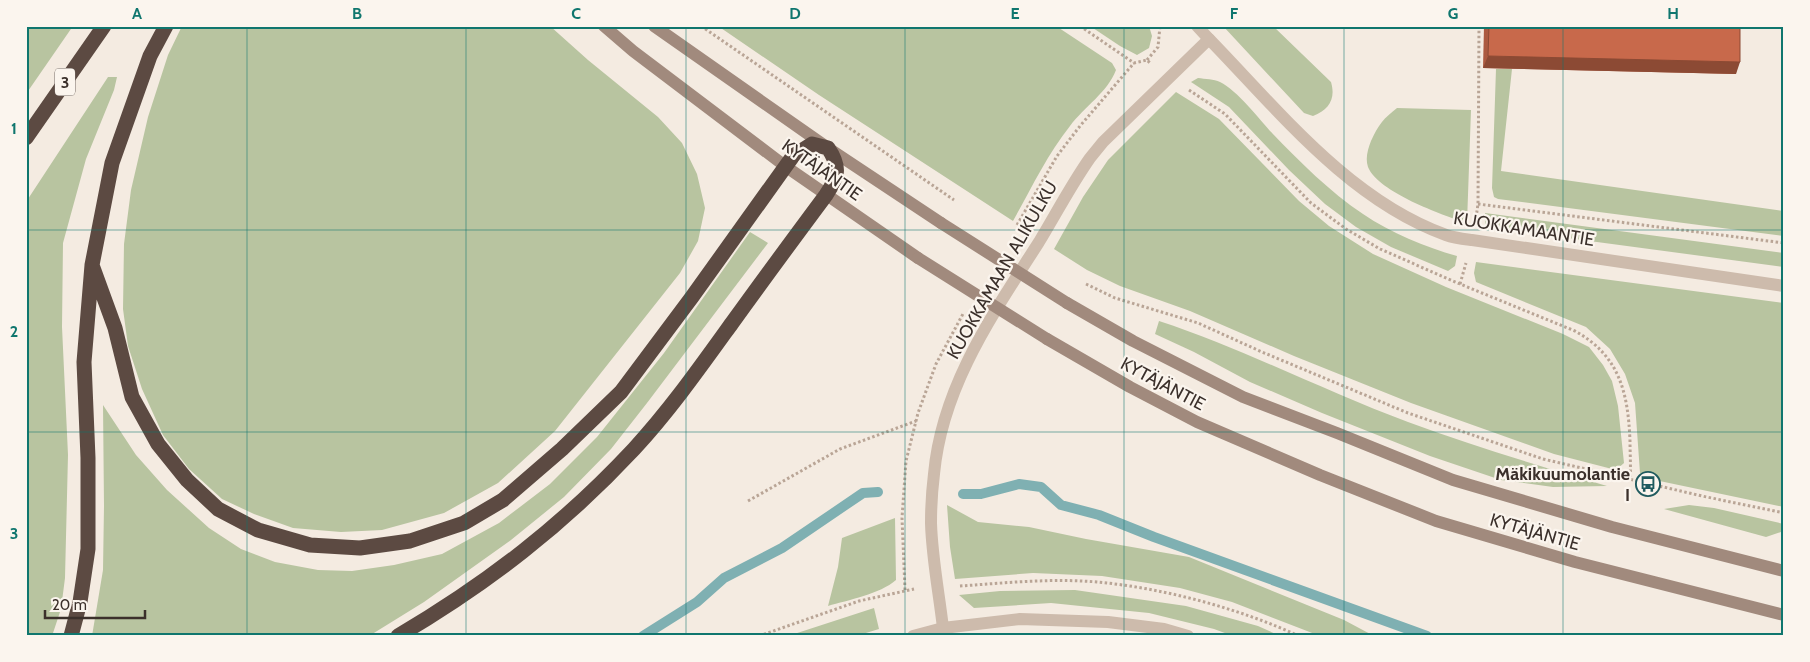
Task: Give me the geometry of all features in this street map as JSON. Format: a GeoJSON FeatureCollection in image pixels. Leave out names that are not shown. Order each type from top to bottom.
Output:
{"type":"FeatureCollection","features":[{"type":"Feature","properties":{"kind":"highway","name":"3"},"geometry":{"type":"LineString","coordinates":[[26,138],[104,26]]}},
{"type":"Feature","properties":{"kind":"highway"},"geometry":{"type":"LineString","coordinates":[[71,636],[80,602],[88,549],[88,458],[84,362],[92,265],[112,163],[150,56],[166,26]]}},
{"type":"Feature","properties":{"kind":"highway"},"geometry":{"type":"LineString","coordinates":[[92,265],[115,328],[132,397],[158,444],[187,480],[218,509],[258,530],[310,545],[360,548],[410,541],[464,523],[503,500],[562,450],[621,392],[793,156],[812,144],[828,148],[836,160],[836,173],[832,186],[684,389],[635,448],[537,542],[445,608],[398,636]]}},
{"type":"Feature","properties":{"kind":"street","name":"KYTÄJÄNTIE"},"geometry":{"type":"LineString","coordinates":[[604,26],[633,51],[785,166],[918,258],[1047,339],[1130,387],[1197,422],[1320,476],[1436,521],[1575,562],[1784,615]]}},
{"type":"Feature","properties":{"kind":"street","name":"KYTÄJÄNTIE"},"geometry":{"type":"LineString","coordinates":[[654,26],[828,148],[1067,303],[1133,341],[1243,398],[1337,433],[1453,480],[1612,526],[1784,571]]}},
{"type":"Feature","properties":{"kind":"street","name":"KUOKKAMAANTIE"},"geometry":{"type":"LineString","coordinates":[[1197,26],[1329,163],[1392,210],[1447,235],[1482,242],[1784,286]]}},
{"type":"Feature","properties":{"kind":"street","name":"KUOKKAMAAN ALIKULKU"},"geometry":{"type":"LineString","coordinates":[[944,632],[931,522],[934,472],[941,433],[954,392],[968,358],[987,323],[1090,158],[1103,142],[1209,39]]}},
{"type":"Feature","properties":{"kind":"street"},"geometry":{"type":"LineString","coordinates":[[914,636],[1020,619],[1108,622],[1164,629],[1188,636]]}},
{"type":"Feature","properties":{"kind":"path"},"geometry":{"type":"LineString","coordinates":[[701,26],[955,201]]}},
{"type":"Feature","properties":{"kind":"path"},"geometry":{"type":"LineString","coordinates":[[1080,26],[1134,63],[1147,60],[1158,47],[1160,26]]}},
{"type":"Feature","properties":{"kind":"path"},"geometry":{"type":"LineString","coordinates":[[1479,26],[1478,204],[1784,243]]}},
{"type":"Feature","properties":{"kind":"path"},"geometry":{"type":"LineString","coordinates":[[1147,60],[1225,114],[1312,203],[1346,229],[1380,249],[1575,331],[1591,340],[1605,354],[1617,373],[1624,394],[1629,428],[1630,480]]}},
{"type":"Feature","properties":{"kind":"path"},"geometry":{"type":"LineString","coordinates":[[1080,281],[1115,298],[1198,323],[1408,413],[1543,459],[1784,513]]}},
{"type":"Feature","properties":{"kind":"path"},"geometry":{"type":"LineString","coordinates":[[748,501],[840,449],[916,421]]}},
{"type":"Feature","properties":{"kind":"path"},"geometry":{"type":"LineString","coordinates":[[759,636],[860,600],[905,590],[1034,581],[1096,582],[1202,601],[1247,615],[1299,636]]}},
{"type":"Feature","properties":{"kind":"green space"},"geometry":{"type":"Polygon","coordinates":[[[26,26],[73,26],[26,94],[26,26]]]}},
{"type":"Feature","properties":{"kind":"green space"},"geometry":{"type":"Polygon","coordinates":[[[182,26],[550,26],[588,60],[658,117],[682,143],[697,174],[705,208],[698,241],[680,273],[555,431],[498,483],[444,513],[382,530],[341,532],[293,528],[254,514],[222,499],[189,469],[163,435],[142,389],[128,346],[123,309],[124,244],[131,190],[148,117],[168,55],[182,26]]]}},
{"type":"Feature","properties":{"kind":"green space"},"geometry":{"type":"Polygon","coordinates":[[[718,26],[1056,26],[1112,63],[1116,70],[1107,86],[1062,137],[1013,221],[819,95],[718,26]]]}},
{"type":"Feature","properties":{"kind":"green space"},"geometry":{"type":"Polygon","coordinates":[[[1090,26],[1149,26],[1152,36],[1149,48],[1137,55],[1090,26]]]}},
{"type":"Feature","properties":{"kind":"green space"},"geometry":{"type":"Polygon","coordinates":[[[1223,26],[1273,26],[1331,82],[1333,94],[1330,103],[1319,114],[1313,116],[1304,113],[1223,26]]]}},
{"type":"Feature","properties":{"kind":"green space"},"geometry":{"type":"Polygon","coordinates":[[[1496,69],[1512,69],[1501,171],[1784,211],[1784,236],[1494,197],[1492,188],[1496,69]]]}},
{"type":"Feature","properties":{"kind":"green space"},"geometry":{"type":"Polygon","coordinates":[[[108,77],[117,77],[114,90],[86,159],[63,243],[62,327],[68,455],[65,578],[61,609],[52,636],[26,636],[26,202],[108,77]]]}},
{"type":"Feature","properties":{"kind":"green space"},"geometry":{"type":"Polygon","coordinates":[[[1198,78],[1218,81],[1227,86],[1248,105],[1304,166],[1351,205],[1374,221],[1397,233],[1421,244],[1457,256],[1455,266],[1448,271],[1391,247],[1356,227],[1325,204],[1289,170],[1229,107],[1191,82],[1198,78]]]}},
{"type":"Feature","properties":{"kind":"green space"},"geometry":{"type":"Polygon","coordinates":[[[1176,92],[1219,119],[1299,201],[1329,226],[1373,254],[1446,287],[1563,334],[1589,347],[1603,365],[1612,381],[1618,406],[1624,463],[1616,470],[1554,454],[1411,403],[1294,356],[1190,311],[1120,286],[1087,270],[1054,249],[1083,197],[1108,160],[1176,92]]]}},
{"type":"Feature","properties":{"kind":"green space"},"geometry":{"type":"Polygon","coordinates":[[[1397,108],[1471,110],[1467,223],[1397,194],[1374,176],[1368,167],[1367,154],[1374,135],[1382,122],[1397,108]]]}},
{"type":"Feature","properties":{"kind":"green space"},"geometry":{"type":"Polygon","coordinates":[[[1485,213],[1784,253],[1784,267],[1485,227],[1485,213]]]}},
{"type":"Feature","properties":{"kind":"green space"},"geometry":{"type":"Polygon","coordinates":[[[750,232],[768,243],[611,449],[564,497],[511,540],[424,602],[369,636],[282,636],[275,634],[244,636],[92,636],[103,570],[103,405],[136,455],[167,490],[209,528],[241,549],[275,562],[318,570],[352,571],[394,565],[442,554],[499,523],[550,484],[597,437],[664,353],[750,232]]]}},
{"type":"Feature","properties":{"kind":"green space"},"geometry":{"type":"Polygon","coordinates":[[[1476,262],[1784,303],[1784,507],[1650,479],[1640,473],[1635,403],[1625,374],[1610,349],[1586,327],[1476,282],[1474,273],[1476,262]]]}},
{"type":"Feature","properties":{"kind":"green space"},"geometry":{"type":"Polygon","coordinates":[[[1159,321],[1222,344],[1408,422],[1482,448],[1607,486],[1553,487],[1501,480],[1430,456],[1250,382],[1194,352],[1155,334],[1159,321]]]}},
{"type":"Feature","properties":{"kind":"green space"},"geometry":{"type":"Polygon","coordinates":[[[947,505],[978,522],[1029,527],[1189,557],[1344,620],[1374,636],[1320,636],[1232,602],[1180,588],[1102,576],[1033,573],[955,579],[950,547],[947,505]]]}},
{"type":"Feature","properties":{"kind":"green space"},"geometry":{"type":"Polygon","coordinates":[[[1689,505],[1714,508],[1784,524],[1784,531],[1766,537],[1664,509],[1689,505]]]}},
{"type":"Feature","properties":{"kind":"green space"},"geometry":{"type":"Polygon","coordinates":[[[895,518],[896,580],[873,593],[828,606],[838,567],[842,538],[895,518]]]}},
{"type":"Feature","properties":{"kind":"green space"},"geometry":{"type":"Polygon","coordinates":[[[1075,590],[1186,606],[1258,626],[1280,636],[1233,636],[1214,629],[1149,613],[1051,603],[974,608],[959,595],[1000,591],[1075,590]]]}},
{"type":"Feature","properties":{"kind":"green space"},"geometry":{"type":"Polygon","coordinates":[[[874,608],[879,629],[856,636],[788,636],[874,608]]]}},
{"type":"Feature","properties":{"kind":"building"},"geometry":{"type":"Polygon","coordinates":[[[1489,26],[1740,26],[1740,62],[1488,56],[1489,26]]]}},
{"type":"Feature","properties":{"kind":"waterway"},"geometry":{"type":"LineString","coordinates":[[963,494],[981,494],[1019,484],[1041,487],[1061,505],[1099,515],[1154,537],[1427,636]]}},
{"type":"Feature","properties":{"kind":"waterway"},"geometry":{"type":"LineString","coordinates":[[643,636],[697,602],[724,578],[782,548],[863,493],[878,492]]}},
{"type":"Feature","properties":{"kind":"place","name":"Mäkikuumolantie I"},"geometry":{"type":"Point","coordinates":[1648,484]}}]}
